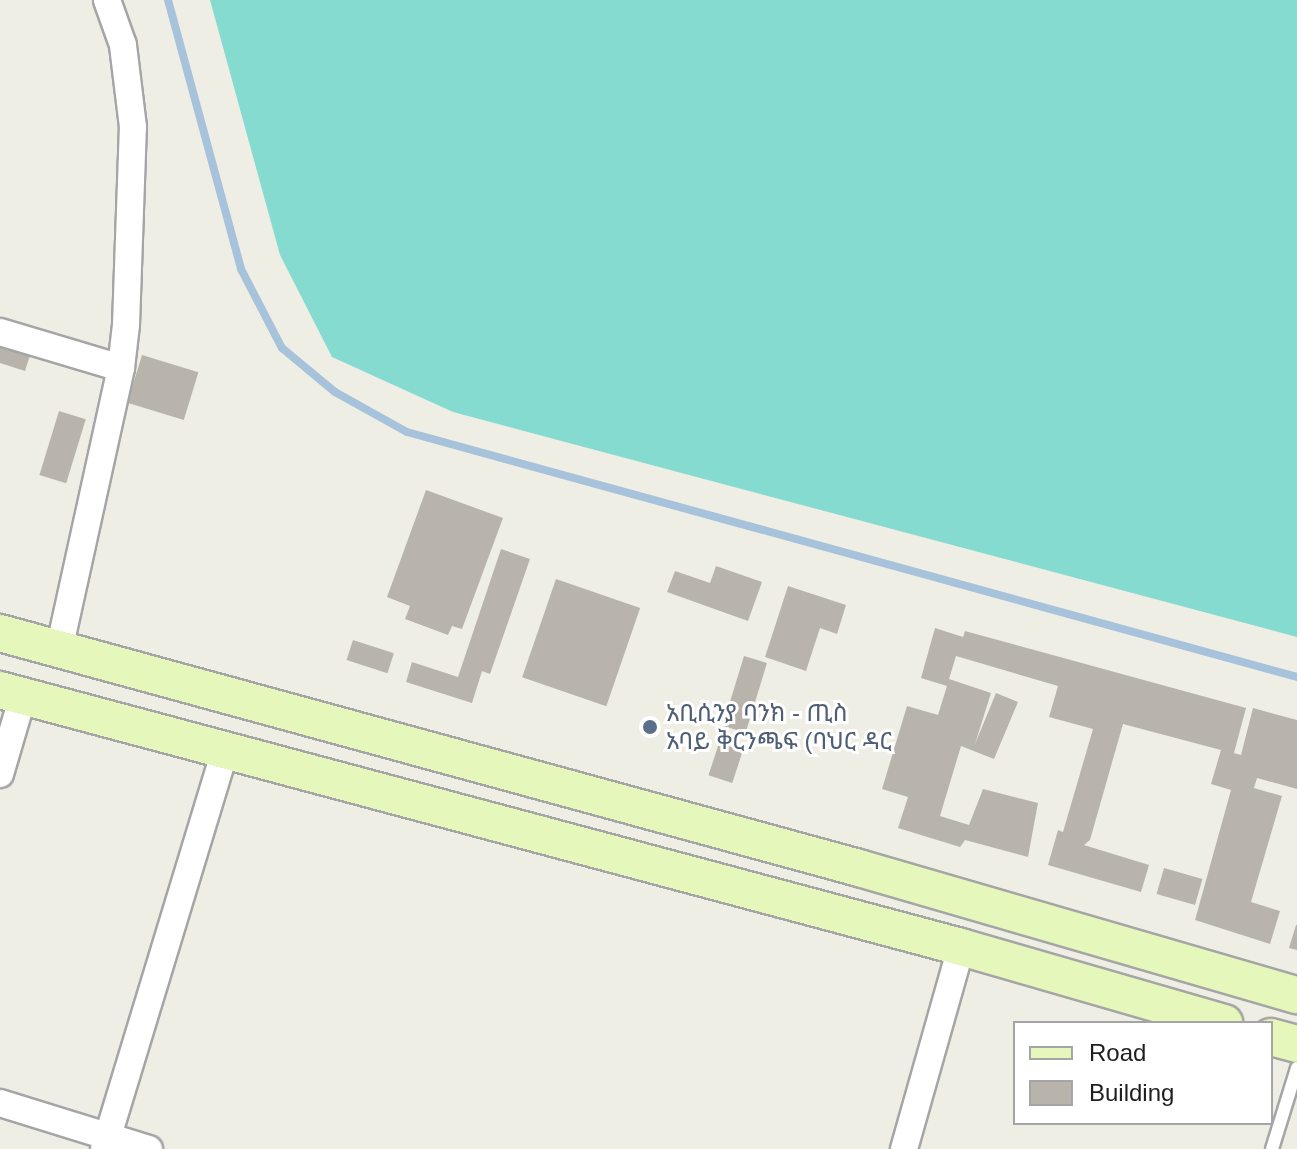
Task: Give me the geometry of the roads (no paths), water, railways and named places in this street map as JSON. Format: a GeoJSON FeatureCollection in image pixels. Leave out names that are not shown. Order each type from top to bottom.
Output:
{"type":"FeatureCollection","features":[{"type":"Feature","properties":{"kind":"main road"},"geometry":{"type":"LineString","coordinates":[[0,633],[859,868],[1297,995]]}},
{"type":"Feature","properties":{"kind":"main road"},"geometry":{"type":"LineString","coordinates":[[12,693],[961,947],[1217,1021]]}},
{"type":"Feature","properties":{"kind":"main road"},"geometry":{"type":"LineString","coordinates":[[1273,1038],[1297,1044]]}},
{"type":"Feature","properties":{"kind":"street"},"geometry":{"type":"LineString","coordinates":[[59,650],[121,368],[133,127],[123,45],[107,0]]}},
{"type":"Feature","properties":{"kind":"street"},"geometry":{"type":"LineString","coordinates":[[0,332],[121,368]]}},
{"type":"Feature","properties":{"kind":"street"},"geometry":{"type":"LineString","coordinates":[[0,774],[12,693]]}},
{"type":"Feature","properties":{"kind":"street"},"geometry":{"type":"LineString","coordinates":[[106,1143],[225,751]]}},
{"type":"Feature","properties":{"kind":"street"},"geometry":{"type":"LineString","coordinates":[[904,1149],[961,947]]}},
{"type":"Feature","properties":{"kind":"street"},"geometry":{"type":"LineString","coordinates":[[0,1103],[106,1143],[149,1149]]}},
{"type":"Feature","properties":{"kind":"lane"},"geometry":{"type":"LineString","coordinates":[[1272,1149],[1297,1068]]}},
{"type":"Feature","properties":{"kind":"waterway"},"geometry":{"type":"LineString","coordinates":[[168,0],[241,269],[282,348],[335,392],[407,432],[1297,677]]}},
{"type":"Feature","properties":{"kind":"place","name":"አቢሲንያ ባንክ - ጢስ አባይ ቅርንጫፍ (ባህር ዳር"},"geometry":{"type":"Point","coordinates":[650,727]}}]}
